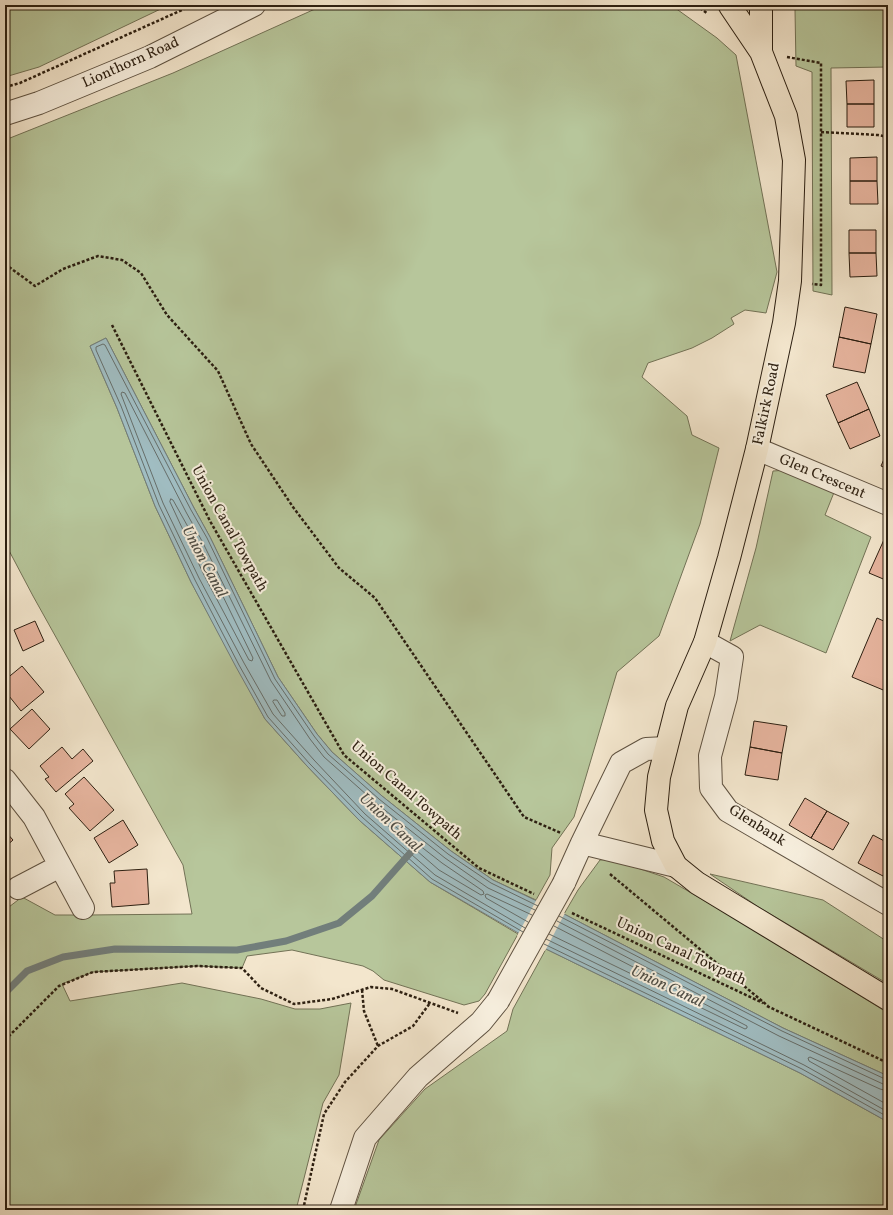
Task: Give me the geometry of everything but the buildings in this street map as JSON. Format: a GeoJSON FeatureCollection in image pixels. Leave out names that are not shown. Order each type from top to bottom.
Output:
{"type":"FeatureCollection","features":[{"type":"Feature","properties":{"kind":"main road","name":"Falkirk Road"},"geometry":{"type":"LineString","coordinates":[[676,866],[663,842],[656,810],[659,777],[677,706],[705,642],[729,558],[757,449],[784,322],[790,281],[794,160],[786,116],[761,52],[735,5]]}},
{"type":"Feature","properties":{"kind":"main road","name":"Falkirk Road"},"geometry":{"type":"LineString","coordinates":[[761,5],[761,52]]}},
{"type":"Feature","properties":{"kind":"main road"},"geometry":{"type":"LineString","coordinates":[[676,866],[697,883],[888,999]]}},
{"type":"Feature","properties":{"kind":"street","name":"Lionthorn Road"},"geometry":{"type":"LineString","coordinates":[[5,114],[39,103],[150,57],[254,5]]}},
{"type":"Feature","properties":{"kind":"street","name":"Glen Crescent"},"geometry":{"type":"LineString","coordinates":[[757,449],[888,504]]}},
{"type":"Feature","properties":{"kind":"street","name":"Glenbank"},"geometry":{"type":"LineString","coordinates":[[705,642],[732,657],[726,697],[710,756],[711,788],[728,810],[888,904]]}},
{"type":"Feature","properties":{"kind":"street"},"geometry":{"type":"LineString","coordinates":[[341,1210],[366,1138],[418,1077],[481,1022],[498,1001],[564,883],[621,763],[646,749],[666,748]]}},
{"type":"Feature","properties":{"kind":"street"},"geometry":{"type":"LineString","coordinates":[[5,780],[34,816],[83,908]]}},
{"type":"Feature","properties":{"kind":"street"},"geometry":{"type":"LineString","coordinates":[[582,843],[676,866]]}},
{"type":"Feature","properties":{"kind":"street"},"geometry":{"type":"LineString","coordinates":[[18,888],[60,866]]}},
{"type":"Feature","properties":{"kind":"path"},"geometry":{"type":"LineString","coordinates":[[5,87],[20,83],[48,71],[193,5]]}},
{"type":"Feature","properties":{"kind":"path"},"geometry":{"type":"LineString","coordinates":[[821,132],[878,135],[888,137]]}},
{"type":"Feature","properties":{"kind":"path"},"geometry":{"type":"LineString","coordinates":[[5,264],[35,286],[63,268],[98,256],[122,260],[141,273],[167,315],[218,371],[251,444],[293,507],[339,568],[375,598],[524,817],[582,843]]}},
{"type":"Feature","properties":{"kind":"path","name":"Union Canal Towpath"},"geometry":{"type":"LineString","coordinates":[[112,325],[210,521],[344,755],[479,868],[535,895]]}},
{"type":"Feature","properties":{"kind":"path"},"geometry":{"type":"LineString","coordinates":[[606,872],[768,1006]]}},
{"type":"Feature","properties":{"kind":"path","name":"Union Canal Towpath"},"geometry":{"type":"LineString","coordinates":[[570,912],[888,1063]]}},
{"type":"Feature","properties":{"kind":"path"},"geometry":{"type":"LineString","coordinates":[[5,1040],[59,986],[93,972],[197,966],[242,968],[261,988],[294,1004],[332,999],[371,987],[392,989],[481,1022]]}},
{"type":"Feature","properties":{"kind":"path"},"geometry":{"type":"LineString","coordinates":[[362,990],[364,1010],[378,1046]]}},
{"type":"Feature","properties":{"kind":"path"},"geometry":{"type":"LineString","coordinates":[[303,1210],[324,1114],[345,1082],[378,1046],[413,1026],[430,1003]]}},
{"type":"Feature","properties":{"kind":"green space"},"geometry":{"type":"Polygon","coordinates":[[[5,5],[169,5],[39,67],[5,77],[5,5]]]}},
{"type":"Feature","properties":{"kind":"green space"},"geometry":{"type":"Polygon","coordinates":[[[328,5],[671,5],[717,38],[736,55],[777,272],[766,313],[745,310],[731,318],[734,324],[712,338],[692,348],[648,363],[642,377],[687,416],[692,435],[719,448],[700,524],[659,636],[617,672],[574,817],[552,848],[550,875],[536,900],[493,880],[451,851],[382,796],[332,752],[317,734],[278,677],[210,537],[106,338],[90,346],[117,408],[155,506],[191,582],[265,719],[307,766],[359,820],[430,882],[518,934],[485,994],[479,1001],[464,1005],[384,980],[373,971],[363,966],[292,950],[247,956],[242,968],[197,966],[93,972],[62,984],[70,1001],[182,983],[261,999],[295,1009],[320,1009],[351,1003],[339,1075],[323,1103],[296,1210],[5,1210],[5,910],[22,897],[55,915],[192,914],[183,865],[5,543],[5,140],[173,73],[315,9],[328,5]]]}},
{"type":"Feature","properties":{"kind":"green space"},"geometry":{"type":"Polygon","coordinates":[[[796,5],[888,5],[888,67],[831,68],[832,295],[813,291],[812,72],[796,66],[796,5]]]}},
{"type":"Feature","properties":{"kind":"green space"},"geometry":{"type":"Polygon","coordinates":[[[788,470],[835,490],[825,515],[871,537],[826,653],[760,625],[730,641],[756,548],[773,471],[788,470]]]}},
{"type":"Feature","properties":{"kind":"green space"},"geometry":{"type":"Polygon","coordinates":[[[611,859],[664,877],[729,915],[888,1013],[888,1076],[783,1028],[564,914],[578,890],[600,860],[611,859]]]}},
{"type":"Feature","properties":{"kind":"green space"},"geometry":{"type":"Polygon","coordinates":[[[710,874],[823,900],[888,942],[888,984],[757,906],[710,874]]]}},
{"type":"Feature","properties":{"kind":"green space"},"geometry":{"type":"Polygon","coordinates":[[[546,949],[800,1073],[888,1122],[888,1210],[354,1210],[379,1140],[425,1089],[507,1031],[513,1009],[546,949]]]}},
{"type":"Feature","properties":{"kind":"water","name":"Union Canal"},"geometry":{"type":"Polygon","coordinates":[[[106,338],[210,537],[278,677],[317,734],[332,752],[382,796],[451,851],[493,880],[564,914],[783,1028],[888,1076],[888,1122],[800,1073],[546,949],[430,882],[359,820],[307,766],[265,719],[191,582],[155,506],[117,408],[90,346],[106,338]]]}},
{"type":"Feature","properties":{"kind":"pier"},"geometry":{"type":"Polygon","coordinates":[[[537,899],[565,913],[545,951],[517,936],[537,899]]]}},
{"type":"Feature","properties":{"kind":"waterway","name":"Union Canal"},"geometry":{"type":"LineString","coordinates":[[5,993],[27,971],[63,957],[115,949],[237,950],[286,941],[339,923],[372,896],[411,852]]}}]}
